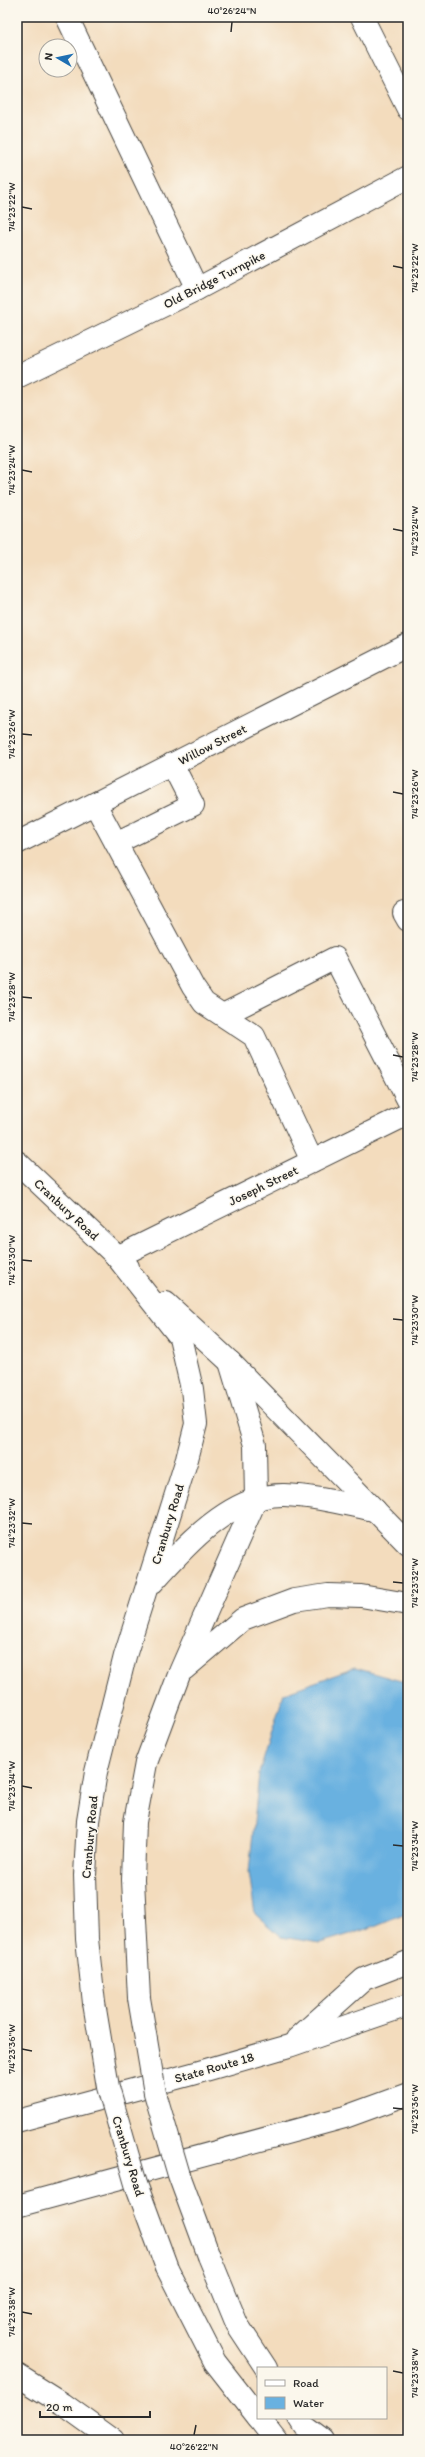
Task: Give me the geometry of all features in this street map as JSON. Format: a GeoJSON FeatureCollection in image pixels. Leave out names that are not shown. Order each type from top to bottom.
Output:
{"type":"FeatureCollection","features":[{"type":"Feature","properties":{"kind":"main road"},"geometry":{"type":"LineString","coordinates":[[67,17],[197,289]]}},
{"type":"Feature","properties":{"kind":"main road"},"geometry":{"type":"LineString","coordinates":[[362,17],[408,109]]}},
{"type":"Feature","properties":{"kind":"main road","name":"Old Bridge Turnpike"},"geometry":{"type":"LineString","coordinates":[[17,377],[197,289],[408,177]]}},
{"type":"Feature","properties":{"kind":"main road","name":"Willow Street"},"geometry":{"type":"LineString","coordinates":[[17,843],[408,645]]}},
{"type":"Feature","properties":{"kind":"main road"},"geometry":{"type":"LineString","coordinates":[[116,843],[193,805],[172,764]]}},
{"type":"Feature","properties":{"kind":"main road"},"geometry":{"type":"LineString","coordinates":[[95,804],[193,987],[204,1003],[254,1036],[312,1161]]}},
{"type":"Feature","properties":{"kind":"main road"},"geometry":{"type":"LineString","coordinates":[[222,1015],[335,958],[408,1100]]}},
{"type":"Feature","properties":{"kind":"main road","name":"Joseph Street"},"geometry":{"type":"LineString","coordinates":[[117,1257],[408,1114]]}},
{"type":"Feature","properties":{"kind":"main road","name":"Cranbury Road"},"geometry":{"type":"LineString","coordinates":[[17,1162],[230,1362],[408,1544]]}},
{"type":"Feature","properties":{"kind":"main road","name":"Cranbury Road"},"geometry":{"type":"LineString","coordinates":[[117,1257],[180,1337],[192,1389],[196,1424],[125,1656],[96,1772],[88,1821],[85,1883],[87,1939],[94,2004],[108,2087],[136,2184],[167,2268],[215,2362],[257,2417]]}},
{"type":"Feature","properties":{"kind":"main road"},"geometry":{"type":"LineString","coordinates":[[230,1362],[255,1445],[256,1499],[180,1672],[146,1763],[135,1822],[133,1880],[139,1998],[155,2093],[179,2175],[209,2256],[237,2324],[265,2367]]}},
{"type":"Feature","properties":{"kind":"main road"},"geometry":{"type":"LineString","coordinates":[[147,1588],[190,1541],[216,1520],[256,1499],[282,1495],[311,1497],[375,1510]]}},
{"type":"Feature","properties":{"kind":"main road"},"geometry":{"type":"LineString","coordinates":[[180,1672],[243,1619],[294,1600],[328,1595],[361,1596],[408,1604]]}},
{"type":"Feature","properties":{"kind":"main road"},"geometry":{"type":"LineString","coordinates":[[289,2046],[364,1979],[408,1962]]}},
{"type":"Feature","properties":{"kind":"main road","name":"State Route 18"},"geometry":{"type":"LineString","coordinates":[[17,2121],[192,2074],[289,2046],[408,2005]]}},
{"type":"Feature","properties":{"kind":"main road"},"geometry":{"type":"LineString","coordinates":[[17,2206],[346,2117],[408,2094]]}},
{"type":"Feature","properties":{"kind":"main road"},"geometry":{"type":"LineString","coordinates":[[17,2375],[63,2404],[113,2440]]}},
{"type":"Feature","properties":{"kind":"main road","name":"Cranbury Road"},"geometry":{"type":"LineString","coordinates":[[259,2419],[276,2440]]}},
{"type":"Feature","properties":{"kind":"main road"},"geometry":{"type":"LineString","coordinates":[[300,2419],[304,2426],[323,2440]]}},
{"type":"Feature","properties":{"kind":"water"},"geometry":{"type":"Polygon","coordinates":[[[355,1668],[408,1683],[408,1912],[367,1929],[320,1943],[281,1937],[255,1914],[249,1872],[259,1773],[284,1693],[355,1668]]]}}]}
